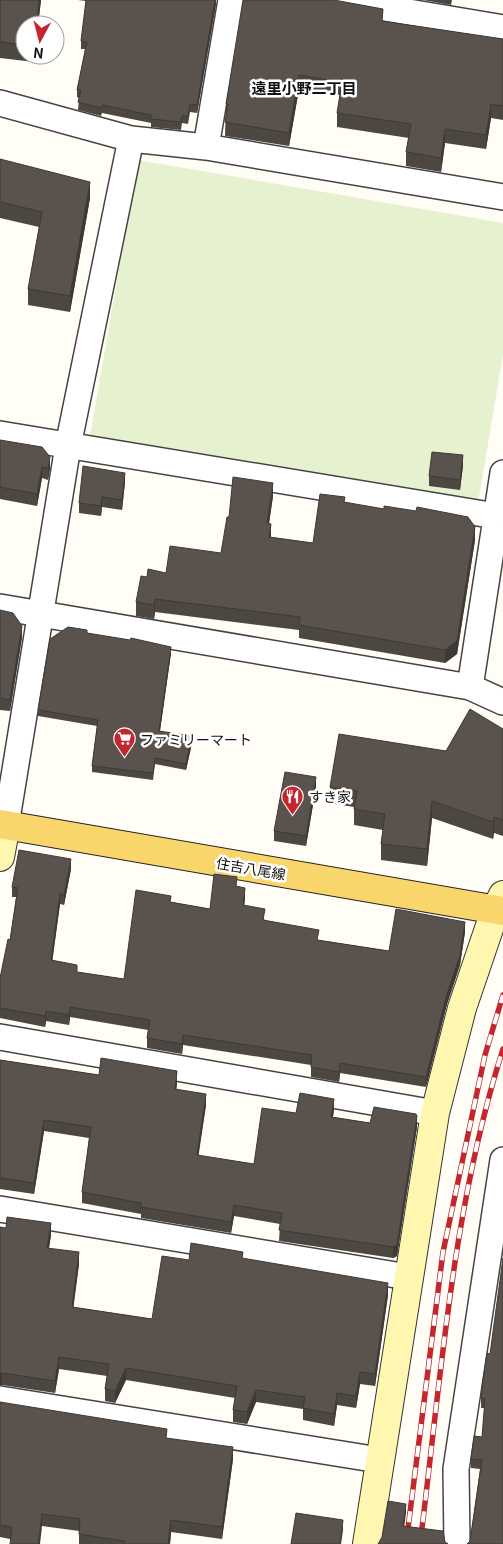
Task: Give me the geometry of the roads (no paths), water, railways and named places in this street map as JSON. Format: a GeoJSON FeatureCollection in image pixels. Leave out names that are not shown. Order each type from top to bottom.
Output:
{"type":"FeatureCollection","features":[{"type":"Feature","properties":{"kind":"main road","name":"住吉八尾線"},"geometry":{"type":"LineString","coordinates":[[3,824],[500,905]]}},
{"type":"Feature","properties":{"kind":"street"},"geometry":{"type":"LineString","coordinates":[[206,147],[231,0]]}},
{"type":"Feature","properties":{"kind":"street"},"geometry":{"type":"LineString","coordinates":[[337,0],[503,28]]}},
{"type":"Feature","properties":{"kind":"street"},"geometry":{"type":"LineString","coordinates":[[0,103],[131,139],[206,147],[503,196]]}},
{"type":"Feature","properties":{"kind":"street"},"geometry":{"type":"LineString","coordinates":[[0,857],[3,824],[68,446],[131,139]]}},
{"type":"Feature","properties":{"kind":"street"},"geometry":{"type":"LineString","coordinates":[[0,434],[496,516]]}},
{"type":"Feature","properties":{"kind":"street"},"geometry":{"type":"LineString","coordinates":[[470,687],[503,473]]}},
{"type":"Feature","properties":{"kind":"street"},"geometry":{"type":"LineString","coordinates":[[0,607],[470,687],[503,702]]}},
{"type":"Feature","properties":{"kind":"street"},"geometry":{"type":"LineString","coordinates":[[367,1544],[435,1113],[462,1008],[500,905]]}},
{"type":"Feature","properties":{"kind":"street"},"geometry":{"type":"LineString","coordinates":[[0,1037],[435,1113]]}},
{"type":"Feature","properties":{"kind":"street"},"geometry":{"type":"LineString","coordinates":[[457,1544],[456,1470],[503,1160]]}},
{"type":"Feature","properties":{"kind":"street"},"geometry":{"type":"LineString","coordinates":[[0,1209],[408,1277]]}},
{"type":"Feature","properties":{"kind":"street"},"geometry":{"type":"LineString","coordinates":[[0,1399],[379,1460]]}},
{"type":"Feature","properties":{"kind":"railway"},"geometry":{"type":"LineString","coordinates":[[406,1544],[443,1252],[485,1055],[503,995]]}},
{"type":"Feature","properties":{"kind":"railway"},"geometry":{"type":"LineString","coordinates":[[420,1544],[450,1294],[460,1232],[471,1170],[503,1049]]}},
{"type":"Feature","properties":{"kind":"place","name":"ファミリーマート"},"geometry":{"type":"Point","coordinates":[124,758]}},
{"type":"Feature","properties":{"kind":"place","name":"すき家"},"geometry":{"type":"Point","coordinates":[293,815]}},
{"type":"Feature","properties":{"kind":"district","name":"遠里小野二丁目"},"geometry":{"type":"Point","coordinates":[304,87]}}]}
